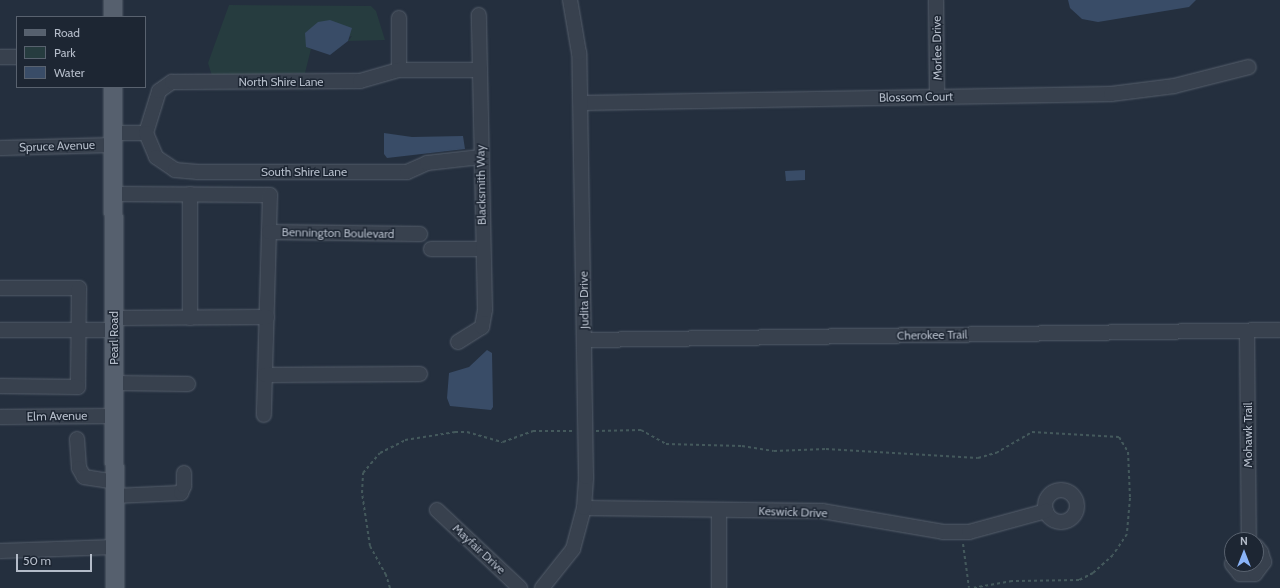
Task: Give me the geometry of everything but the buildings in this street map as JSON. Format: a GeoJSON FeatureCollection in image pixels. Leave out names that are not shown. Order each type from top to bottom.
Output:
{"type":"FeatureCollection","features":[{"type":"Feature","properties":{"kind":"main road"},"geometry":{"type":"LineString","coordinates":[[113,0],[113,16]]}},
{"type":"Feature","properties":{"kind":"main road","name":"Pearl Road"},"geometry":{"type":"LineString","coordinates":[[113,88],[114,588]]}},
{"type":"Feature","properties":{"kind":"street","name":"Judita Drive"},"geometry":{"type":"LineString","coordinates":[[542,588],[573,549],[584,508],[585,340],[581,102],[579,53],[575,11],[570,0]]}},
{"type":"Feature","properties":{"kind":"street","name":"Morlee Drive"},"geometry":{"type":"LineString","coordinates":[[936,0],[937,96]]}},
{"type":"Feature","properties":{"kind":"street","name":"Blacksmith Way"},"geometry":{"type":"LineString","coordinates":[[458,342],[482,327],[485,310],[479,15]]}},
{"type":"Feature","properties":{"kind":"street"},"geometry":{"type":"LineString","coordinates":[[398,18],[399,70]]}},
{"type":"Feature","properties":{"kind":"street"},"geometry":{"type":"LineString","coordinates":[[0,57],[16,57]]}},
{"type":"Feature","properties":{"kind":"street","name":"Blossom Court"},"geometry":{"type":"LineString","coordinates":[[581,102],[1132,92],[1174,86],[1249,67]]}},
{"type":"Feature","properties":{"kind":"street","name":"North Shire Lane"},"geometry":{"type":"LineString","coordinates":[[146,133],[159,91],[172,82],[360,81],[399,70],[480,70]]}},
{"type":"Feature","properties":{"kind":"street"},"geometry":{"type":"LineString","coordinates":[[114,139],[146,133]]}},
{"type":"Feature","properties":{"kind":"street","name":"South Shire Lane"},"geometry":{"type":"LineString","coordinates":[[146,133],[156,158],[175,170],[198,172],[406,172],[427,163],[481,157]]}},
{"type":"Feature","properties":{"kind":"street","name":"Spruce Avenue"},"geometry":{"type":"LineString","coordinates":[[0,148],[114,139]]}},
{"type":"Feature","properties":{"kind":"street"},"geometry":{"type":"LineString","coordinates":[[114,194],[270,195],[269,232]]}},
{"type":"Feature","properties":{"kind":"street"},"geometry":{"type":"LineString","coordinates":[[190,194],[190,318]]}},
{"type":"Feature","properties":{"kind":"street","name":"Bennington Boulevard"},"geometry":{"type":"LineString","coordinates":[[264,415],[269,232],[420,234]]}},
{"type":"Feature","properties":{"kind":"street"},"geometry":{"type":"LineString","coordinates":[[431,249],[483,249]]}},
{"type":"Feature","properties":{"kind":"street"},"geometry":{"type":"LineString","coordinates":[[0,288],[79,288],[78,387],[0,386]]}},
{"type":"Feature","properties":{"kind":"street"},"geometry":{"type":"LineString","coordinates":[[0,330],[79,329],[114,324],[190,318],[267,317]]}},
{"type":"Feature","properties":{"kind":"street","name":"Cherokee Trail"},"geometry":{"type":"LineString","coordinates":[[585,340],[1280,330]]}},
{"type":"Feature","properties":{"kind":"street","name":"Mohawk Trail"},"geometry":{"type":"LineString","coordinates":[[1247,331],[1249,532]]}},
{"type":"Feature","properties":{"kind":"street"},"geometry":{"type":"LineString","coordinates":[[265,375],[420,374]]}},
{"type":"Feature","properties":{"kind":"street"},"geometry":{"type":"LineString","coordinates":[[114,383],[188,384]]}},
{"type":"Feature","properties":{"kind":"street","name":"Elm Avenue"},"geometry":{"type":"LineString","coordinates":[[0,417],[113,416]]}},
{"type":"Feature","properties":{"kind":"street"},"geometry":{"type":"LineString","coordinates":[[77,439],[79,468],[84,477],[114,489],[181,493],[184,473]]}},
{"type":"Feature","properties":{"kind":"street","name":"Keswick Drive"},"geometry":{"type":"LineString","coordinates":[[584,508],[822,511],[944,532],[962,532],[1046,511]]}},
{"type":"Feature","properties":{"kind":"street","name":"Mayfair Drive"},"geometry":{"type":"LineString","coordinates":[[437,510],[520,588]]}},
{"type":"Feature","properties":{"kind":"street"},"geometry":{"type":"LineString","coordinates":[[719,510],[719,588]]}},
{"type":"Feature","properties":{"kind":"street"},"geometry":{"type":"LineString","coordinates":[[0,551],[115,547]]}},
{"type":"Feature","properties":{"kind":"street"},"geometry":{"type":"LineString","coordinates":[[1239,572],[1240,574],[1255,574],[1256,572]]}},
{"type":"Feature","properties":{"kind":"path"},"geometry":{"type":"LineString","coordinates":[[390,588],[386,575],[370,546],[362,494],[363,473],[380,453],[405,440],[455,432],[503,442],[533,431],[641,430],[666,444],[742,446],[774,452],[826,450],[978,458],[996,453],[1032,432],[1119,438],[1128,452],[1130,498],[1127,534],[1113,555],[1093,573],[1079,580],[1012,581],[974,588]]}},
{"type":"Feature","properties":{"kind":"path"},"geometry":{"type":"LineString","coordinates":[[962,532],[969,588]]}},
{"type":"Feature","properties":{"kind":"green space"},"geometry":{"type":"Polygon","coordinates":[[[229,5],[371,6],[376,11],[385,40],[348,41],[352,36],[306,47],[311,49],[305,73],[212,76],[208,63],[229,5]]]}},
{"type":"Feature","properties":{"kind":"water"},"geometry":{"type":"Polygon","coordinates":[[[1068,0],[1196,0],[1189,7],[1098,22],[1082,19],[1070,8],[1068,0]]]}},
{"type":"Feature","properties":{"kind":"water"},"geometry":{"type":"Polygon","coordinates":[[[330,20],[352,28],[348,41],[330,55],[306,47],[305,33],[318,22],[330,20]]]}},
{"type":"Feature","properties":{"kind":"water"},"geometry":{"type":"Polygon","coordinates":[[[384,133],[412,137],[463,136],[465,149],[387,158],[384,154],[384,133]]]}},
{"type":"Feature","properties":{"kind":"water"},"geometry":{"type":"Polygon","coordinates":[[[805,170],[805,180],[786,181],[785,171],[805,170]]]}},
{"type":"Feature","properties":{"kind":"water"},"geometry":{"type":"Polygon","coordinates":[[[487,350],[492,353],[493,407],[491,410],[450,406],[447,398],[449,373],[469,367],[487,350]]]}}]}
